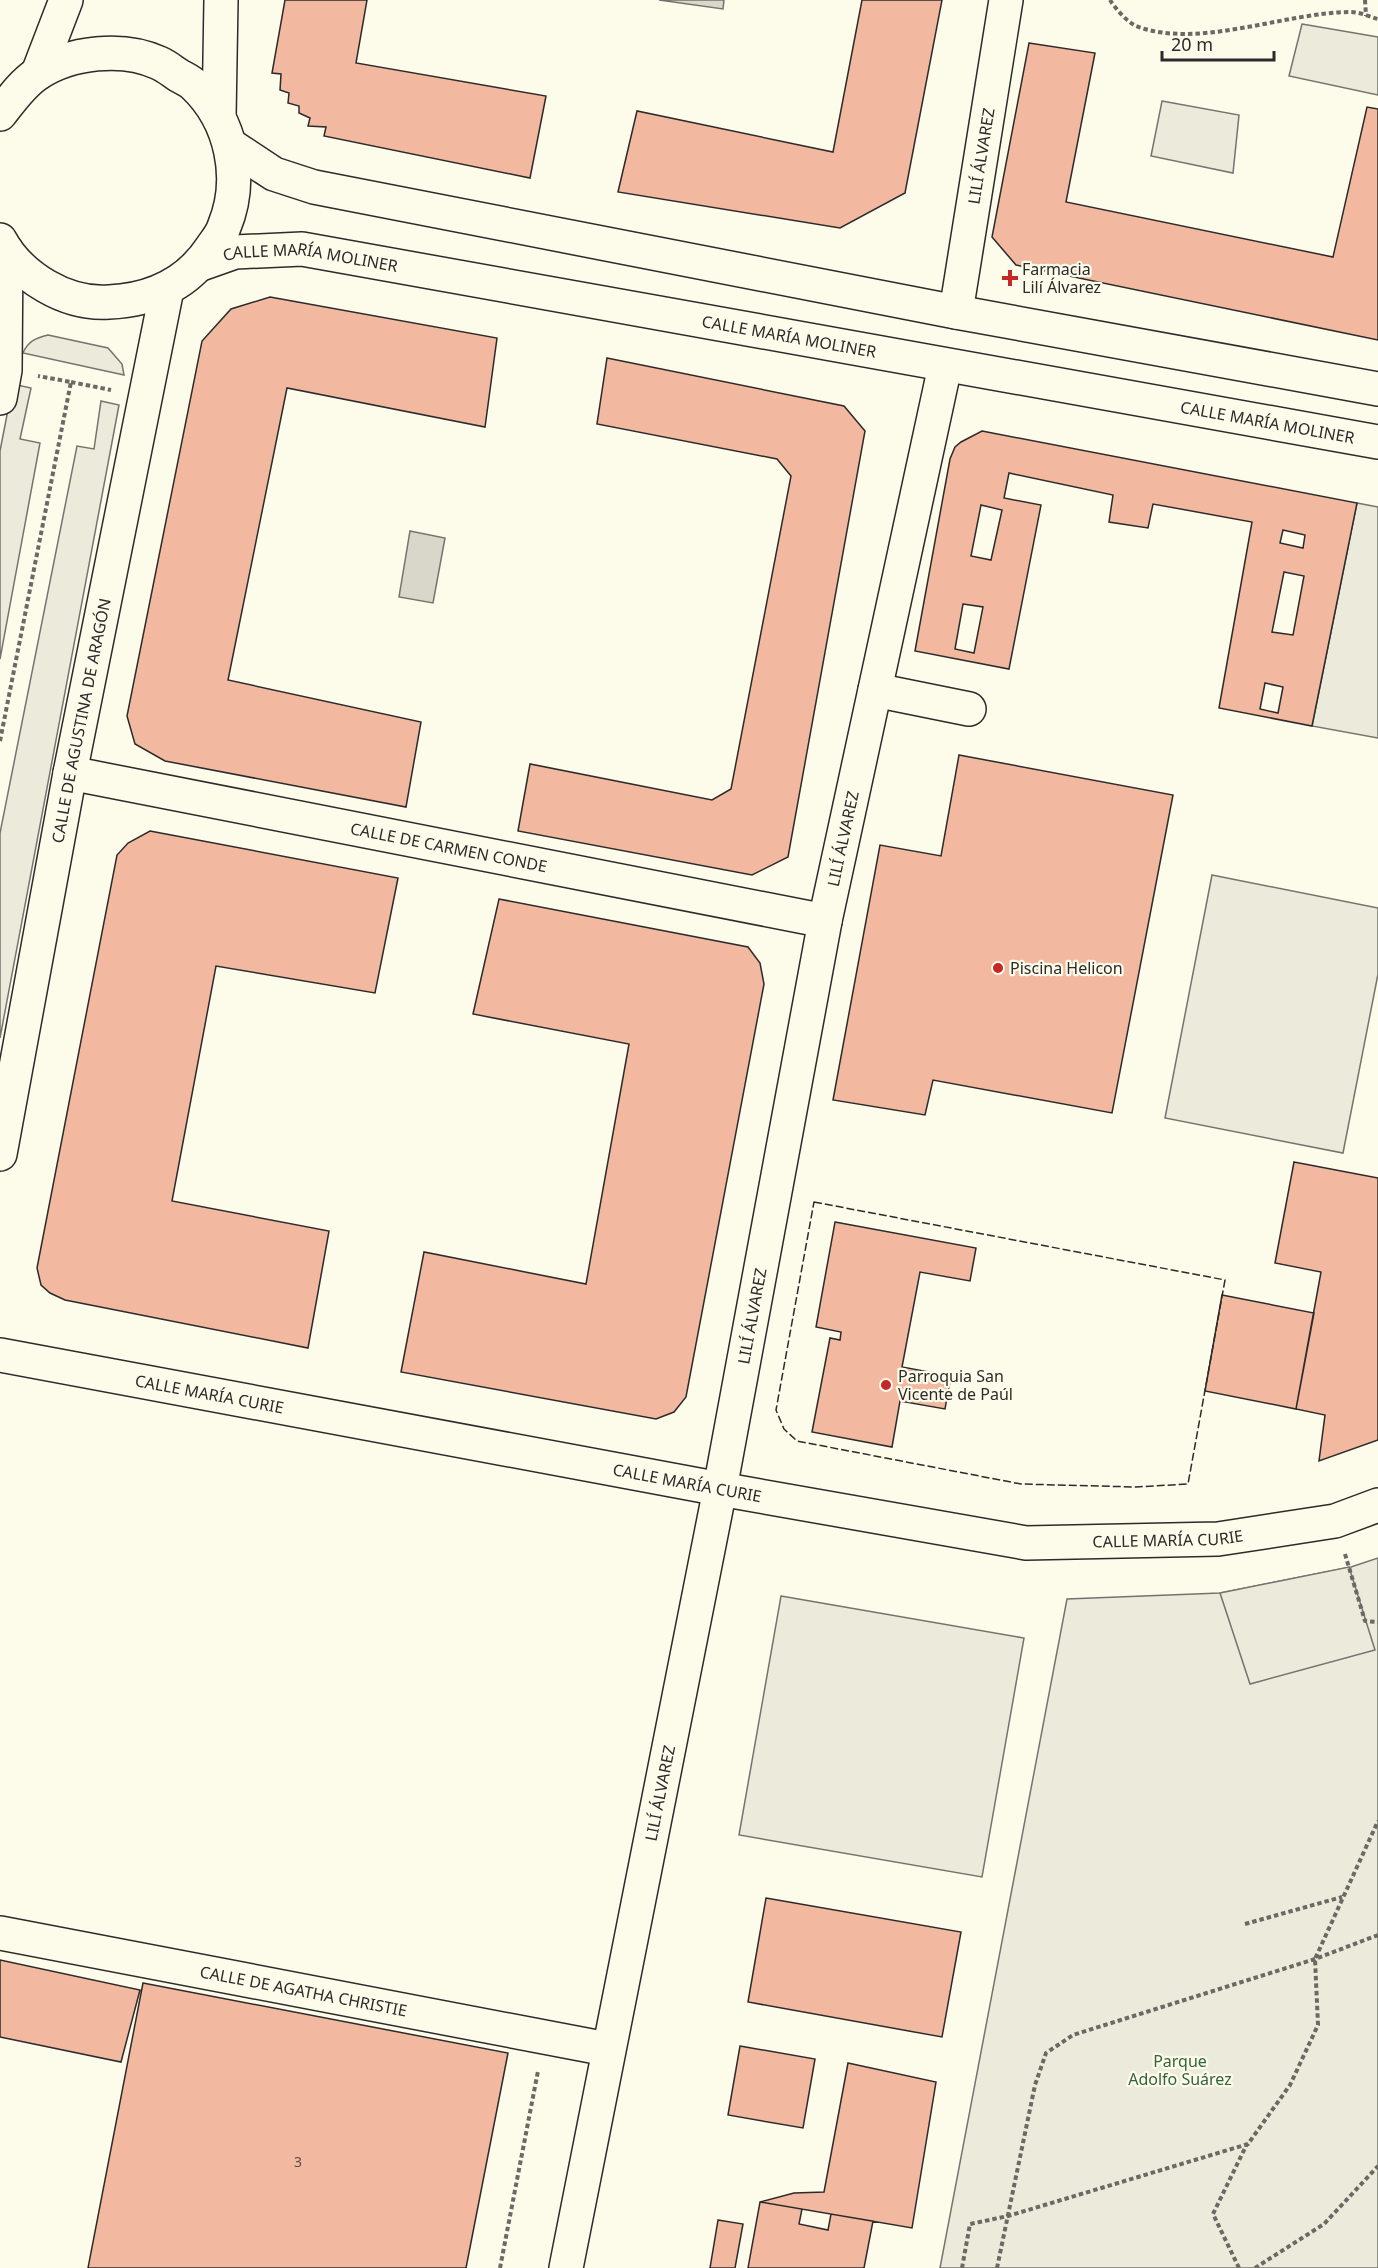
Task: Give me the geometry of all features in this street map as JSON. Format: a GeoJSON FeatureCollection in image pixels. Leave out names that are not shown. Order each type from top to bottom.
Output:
{"type":"FeatureCollection","features":[{"type":"Feature","properties":{"kind":"street"},"geometry":{"type":"LineString","coordinates":[[0,114],[20,84],[66,0]]}},
{"type":"Feature","properties":{"kind":"street"},"geometry":{"type":"LineString","coordinates":[[3,245],[30,277],[62,294],[97,303],[133,301],[167,289],[201,264],[224,228],[235,187],[225,131],[221,0]]}},
{"type":"Feature","properties":{"kind":"street","name":"LILÍ ÁLVAREZ"},"geometry":{"type":"LineString","coordinates":[[956,312],[1006,0]]}},
{"type":"Feature","properties":{"kind":"street"},"geometry":{"type":"LineString","coordinates":[[20,84],[76,56],[117,52],[158,62],[193,84],[225,131],[274,174],[314,186],[956,312],[1378,389]]}},
{"type":"Feature","properties":{"kind":"street"},"geometry":{"type":"LineString","coordinates":[[3,245],[3,384]]}},
{"type":"Feature","properties":{"kind":"street","name":"CALLE MARÍA MOLINER"},"geometry":{"type":"LineString","coordinates":[[201,264],[235,252],[302,249],[1378,442]]}},
{"type":"Feature","properties":{"kind":"street","name":"CALLE DE AGUSTINA DE ARAGÓN"},"geometry":{"type":"LineString","coordinates":[[0,1154],[70,773],[167,289]]}},
{"type":"Feature","properties":{"kind":"street","name":"LILÍ ÁLVAREZ"},"geometry":{"type":"LineString","coordinates":[[566,2268],[607,2049],[720,1489],[825,921],[945,366]]}},
{"type":"Feature","properties":{"kind":"street"},"geometry":{"type":"LineString","coordinates":[[875,690],[969,709]]}},
{"type":"Feature","properties":{"kind":"street","name":"CALLE DE CARMEN CONDE"},"geometry":{"type":"LineString","coordinates":[[70,773],[825,921]]}},
{"type":"Feature","properties":{"kind":"street","name":"CALLE MARÍA CURIE"},"geometry":{"type":"LineString","coordinates":[[0,1355],[720,1489],[1026,1543],[1218,1539],[1335,1521],[1378,1505]]}},
{"type":"Feature","properties":{"kind":"street","name":"CALLE DE AGATHA CHRISTIE"},"geometry":{"type":"LineString","coordinates":[[0,1933],[607,2049]]}},
{"type":"Feature","properties":{"kind":"path"},"geometry":{"type":"LineString","coordinates":[[1110,0],[1134,25],[1174,34],[1224,30],[1310,16],[1353,12],[1378,19]]}},
{"type":"Feature","properties":{"kind":"path"},"geometry":{"type":"LineString","coordinates":[[1365,0],[1366,16]]}},
{"type":"Feature","properties":{"kind":"path"},"geometry":{"type":"LineString","coordinates":[[0,741],[71,382],[3,384]]}},
{"type":"Feature","properties":{"kind":"path"},"geometry":{"type":"LineString","coordinates":[[1335,1521],[1365,1621],[1378,1622]]}},
{"type":"Feature","properties":{"kind":"path"},"geometry":{"type":"LineString","coordinates":[[1239,2268],[1213,2214],[1248,2144],[1290,2085],[1318,2025],[1315,1959],[1378,1821]]}},
{"type":"Feature","properties":{"kind":"path"},"geometry":{"type":"LineString","coordinates":[[1245,1924],[1342,1897]]}},
{"type":"Feature","properties":{"kind":"path"},"geometry":{"type":"LineString","coordinates":[[998,2268],[1035,2085],[1046,2053],[1073,2035],[1315,1959],[1378,1935]]}},
{"type":"Feature","properties":{"kind":"path"},"geometry":{"type":"LineString","coordinates":[[500,2268],[545,2037]]}},
{"type":"Feature","properties":{"kind":"path"},"geometry":{"type":"LineString","coordinates":[[962,2268],[970,2224],[1008,2216],[1248,2144]]}},
{"type":"Feature","properties":{"kind":"path"},"geometry":{"type":"LineString","coordinates":[[1255,2268],[1324,2224],[1378,2166]]}},
{"type":"Feature","properties":{"kind":"green space"},"geometry":{"type":"Polygon","coordinates":[[[1302,24],[1378,37],[1378,95],[1289,76],[1302,24]]]}},
{"type":"Feature","properties":{"kind":"green space"},"geometry":{"type":"Polygon","coordinates":[[[1162,101],[1239,115],[1233,173],[1151,156],[1162,101]]]}},
{"type":"Feature","properties":{"kind":"green space"},"geometry":{"type":"Polygon","coordinates":[[[48,335],[108,348],[122,364],[124,375],[23,353],[33,341],[48,335]]]}},
{"type":"Feature","properties":{"kind":"green space"},"geometry":{"type":"Polygon","coordinates":[[[13,384],[31,388],[20,439],[40,443],[0,659],[0,451],[13,384]]]}},
{"type":"Feature","properties":{"kind":"green space"},"geometry":{"type":"Polygon","coordinates":[[[101,401],[119,405],[0,1038],[0,833],[77,446],[94,449],[101,401]]]}},
{"type":"Feature","properties":{"kind":"green space"},"geometry":{"type":"Polygon","coordinates":[[[1357,503],[1378,507],[1378,738],[1312,726],[1357,503]]]}},
{"type":"Feature","properties":{"kind":"green space"},"geometry":{"type":"Polygon","coordinates":[[[1212,875],[1378,908],[1378,974],[1343,1153],[1165,1118],[1212,875]]]}},
{"type":"Feature","properties":{"kind":"green space","name":"Parque Adolfo Suárez"},"geometry":{"type":"Polygon","coordinates":[[[1378,1558],[1378,2268],[940,2268],[1067,1599],[1220,1593],[1351,1567],[1378,1558]]]}},
{"type":"Feature","properties":{"kind":"green space"},"geometry":{"type":"Polygon","coordinates":[[[781,1596],[1024,1638],[982,1877],[739,1835],[781,1596]]]}},
{"type":"Feature","properties":{"kind":"shaded area"},"geometry":{"type":"Polygon","coordinates":[[[659,0],[724,0],[723,9],[659,0]]]}},
{"type":"Feature","properties":{"kind":"shaded area"},"geometry":{"type":"Polygon","coordinates":[[[410,531],[445,538],[433,603],[399,597],[410,531]]]}},
{"type":"Feature","properties":{"kind":"shaded area"},"geometry":{"type":"Polygon","coordinates":[[[1349,1567],[1375,1650],[1250,1684],[1220,1593],[1349,1567]]]}},
{"type":"Feature","properties":{"kind":"building"},"geometry":{"type":"Polygon","coordinates":[[[285,0],[367,0],[356,63],[546,96],[530,178],[324,136],[326,127],[308,126],[310,118],[299,113],[299,106],[288,103],[289,93],[280,90],[281,74],[272,73],[285,0]]]}},
{"type":"Feature","properties":{"kind":"building"},"geometry":{"type":"Polygon","coordinates":[[[862,0],[942,0],[905,193],[840,228],[618,192],[637,111],[833,152],[862,0]]]}},
{"type":"Feature","properties":{"kind":"building"},"geometry":{"type":"Polygon","coordinates":[[[1029,43],[1095,53],[1066,202],[1333,257],[1367,107],[1378,109],[1378,340],[1016,265],[992,237],[1029,43]]]}},
{"type":"Feature","properties":{"kind":"building"},"geometry":{"type":"Polygon","coordinates":[[[270,297],[497,338],[485,427],[287,388],[228,680],[421,722],[406,807],[165,761],[135,744],[127,716],[202,341],[231,309],[270,297]]]}},
{"type":"Feature","properties":{"kind":"building"},"geometry":{"type":"Polygon","coordinates":[[[607,358],[844,406],[865,431],[788,857],[752,875],[518,831],[530,764],[712,800],[731,789],[791,476],[777,459],[597,424],[607,358]]]}},
{"type":"Feature","properties":{"kind":"building"},"geometry":{"type":"Polygon","coordinates":[[[982,431],[1357,503],[1312,726],[1219,708],[1252,522],[1153,504],[1148,528],[1109,522],[1113,495],[1009,473],[1004,498],[1041,505],[1009,669],[915,651],[950,459],[955,447],[982,431]],[[981,505],[971,556],[991,560],[1002,510],[981,505]],[[1283,530],[1280,543],[1303,548],[1305,535],[1283,530]],[[1284,572],[1272,632],[1293,635],[1304,576],[1284,572]],[[963,604],[955,649],[974,653],[983,607],[963,604]],[[1265,683],[1260,709],[1278,713],[1283,687],[1265,683]]]}},
{"type":"Feature","properties":{"kind":"building","name":"Piscina Helicon"},"geometry":{"type":"Polygon","coordinates":[[[959,755],[1173,795],[1112,1113],[933,1080],[925,1115],[833,1100],[880,845],[941,856],[959,755]]]}},
{"type":"Feature","properties":{"kind":"building"},"geometry":{"type":"Polygon","coordinates":[[[150,831],[398,878],[375,993],[216,966],[172,1201],[329,1231],[308,1348],[65,1300],[50,1293],[41,1285],[37,1268],[117,855],[128,843],[150,831]]]}},
{"type":"Feature","properties":{"kind":"building"},"geometry":{"type":"Polygon","coordinates":[[[499,899],[748,947],[760,963],[764,984],[686,1397],[674,1412],[656,1419],[401,1372],[424,1252],[586,1284],[629,1044],[473,1014],[499,899]]]}},
{"type":"Feature","properties":{"kind":"building"},"geometry":{"type":"Polygon","coordinates":[[[1294,1162],[1378,1178],[1378,1440],[1319,1461],[1325,1415],[1296,1409],[1321,1272],[1275,1263],[1294,1162]]]}},
{"type":"Feature","properties":{"kind":"building"},"geometry":{"type":"Polygon","coordinates":[[[835,1222],[976,1248],[970,1281],[920,1272],[902,1367],[951,1376],[945,1409],[900,1401],[892,1447],[812,1432],[830,1338],[840,1340],[841,1332],[816,1327],[835,1222]]]}},
{"type":"Feature","properties":{"kind":"building"},"geometry":{"type":"Polygon","coordinates":[[[1222,1295],[1314,1313],[1296,1409],[1205,1391],[1222,1295]]]}},
{"type":"Feature","properties":{"kind":"building"},"geometry":{"type":"Polygon","coordinates":[[[766,1898],[961,1932],[942,2037],[748,2002],[766,1898]]]}},
{"type":"Feature","properties":{"kind":"building"},"geometry":{"type":"Polygon","coordinates":[[[0,1960],[140,1990],[121,2062],[0,2037],[0,1960]]]}},
{"type":"Feature","properties":{"kind":"building"},"geometry":{"type":"Polygon","coordinates":[[[143,1983],[508,2053],[466,2268],[88,2268],[143,1983]]]}},
{"type":"Feature","properties":{"kind":"building"},"geometry":{"type":"Polygon","coordinates":[[[740,2046],[815,2059],[803,2128],[728,2115],[740,2046]]]}},
{"type":"Feature","properties":{"kind":"building"},"geometry":{"type":"Polygon","coordinates":[[[848,2063],[936,2082],[912,2228],[760,2202],[794,2193],[824,2192],[848,2063]]]}},
{"type":"Feature","properties":{"kind":"building"},"geometry":{"type":"Polygon","coordinates":[[[760,2202],[802,2209],[799,2224],[828,2230],[831,2214],[873,2221],[864,2268],[748,2268],[760,2202]]]}},
{"type":"Feature","properties":{"kind":"building"},"geometry":{"type":"Polygon","coordinates":[[[718,2220],[743,2224],[735,2268],[710,2268],[718,2220]]]}},
{"type":"Feature","properties":{"kind":"fence"},"geometry":{"type":"LineString","coordinates":[[814,1202],[1225,1280],[1188,1484],[1136,1487],[1021,1484],[797,1441],[784,1429],[776,1410],[814,1202]]}},
{"type":"Feature","properties":{"kind":"place","name":"Farmacia Lilí Álvarez"},"geometry":{"type":"Point","coordinates":[1010,278]}},
{"type":"Feature","properties":{"kind":"place","name":"Piscina Helicon"},"geometry":{"type":"Point","coordinates":[998,968]}},
{"type":"Feature","properties":{"kind":"place","name":"Parroquia San Vicente de Paúl"},"geometry":{"type":"Point","coordinates":[886,1385]}}]}
